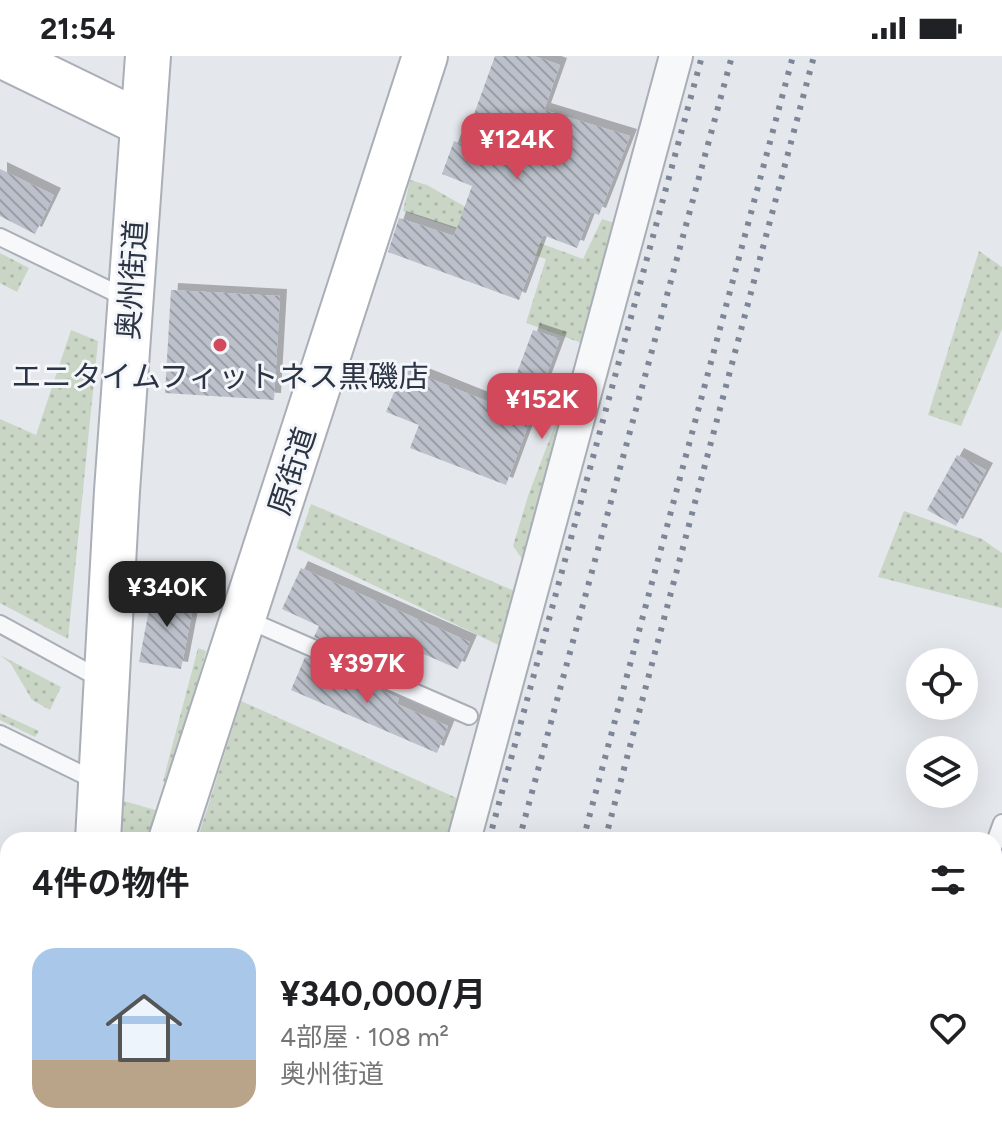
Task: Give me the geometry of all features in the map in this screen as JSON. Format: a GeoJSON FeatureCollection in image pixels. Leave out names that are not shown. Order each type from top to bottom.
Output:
{"type":"FeatureCollection","features":[{"type":"Feature","properties":{"kind":"street"},"geometry":{"type":"LineString","coordinates":[[3,56],[143,124]]}},
{"type":"Feature","properties":{"kind":"street","name":"奥州街道"},"geometry":{"type":"LineString","coordinates":[[98,832],[148,56]]}},
{"type":"Feature","properties":{"kind":"street","name":"原街道"},"geometry":{"type":"LineString","coordinates":[[174,832],[425,56]]}},
{"type":"Feature","properties":{"kind":"street"},"geometry":{"type":"LineString","coordinates":[[466,832],[676,56]]}},
{"type":"Feature","properties":{"kind":"lane"},"geometry":{"type":"LineString","coordinates":[[0,237],[131,300]]}},
{"type":"Feature","properties":{"kind":"lane"},"geometry":{"type":"LineString","coordinates":[[244,618],[469,716]]}},
{"type":"Feature","properties":{"kind":"lane"},"geometry":{"type":"LineString","coordinates":[[0,624],[107,683]]}},
{"type":"Feature","properties":{"kind":"lane"},"geometry":{"type":"LineString","coordinates":[[0,734],[101,783]]}},
{"type":"Feature","properties":{"kind":"green space"},"geometry":{"type":"Polygon","coordinates":[[[410,180],[427,185],[510,232],[583,259],[602,219],[621,225],[590,346],[526,323],[546,259],[403,211],[410,180]]]}},
{"type":"Feature","properties":{"kind":"green space"},"geometry":{"type":"Polygon","coordinates":[[[979,251],[1002,267],[1002,329],[961,426],[928,415],[979,251]]]}},
{"type":"Feature","properties":{"kind":"green space"},"geometry":{"type":"Polygon","coordinates":[[[0,253],[29,268],[17,292],[0,283],[0,253]]]}},
{"type":"Feature","properties":{"kind":"green space"},"geometry":{"type":"Polygon","coordinates":[[[71,330],[98,341],[68,639],[0,603],[0,419],[36,435],[71,330]]]}},
{"type":"Feature","properties":{"kind":"green space"},"geometry":{"type":"Polygon","coordinates":[[[579,362],[509,650],[296,548],[311,504],[517,592],[525,563],[513,546],[528,496],[579,362]]]}},
{"type":"Feature","properties":{"kind":"green space"},"geometry":{"type":"Polygon","coordinates":[[[904,511],[982,539],[1002,553],[1002,608],[878,577],[904,511]]]}},
{"type":"Feature","properties":{"kind":"green space"},"geometry":{"type":"Polygon","coordinates":[[[198,648],[206,651],[170,784],[163,781],[198,648]]]}},
{"type":"Feature","properties":{"kind":"green space"},"geometry":{"type":"Polygon","coordinates":[[[0,655],[61,687],[50,710],[32,700],[11,664],[0,655]]]}},
{"type":"Feature","properties":{"kind":"green space"},"geometry":{"type":"Polygon","coordinates":[[[241,701],[461,800],[452,832],[200,832],[241,701]]]}},
{"type":"Feature","properties":{"kind":"green space"},"geometry":{"type":"Polygon","coordinates":[[[0,713],[39,731],[35,737],[0,720],[0,713]]]}},
{"type":"Feature","properties":{"kind":"green space"},"geometry":{"type":"Polygon","coordinates":[[[124,801],[162,812],[156,832],[121,832],[124,801]]]}},
{"type":"Feature","properties":{"kind":"building"},"geometry":{"type":"Polygon","coordinates":[[[495,56],[534,56],[560,65],[544,110],[630,136],[599,215],[591,212],[577,248],[543,235],[519,300],[388,252],[399,218],[454,236],[472,186],[442,174],[454,141],[463,145],[495,56]]]}},
{"type":"Feature","properties":{"kind":"building"},"geometry":{"type":"Polygon","coordinates":[[[0,169],[54,195],[35,234],[0,216],[0,169]]]}},
{"type":"Feature","properties":{"kind":"building"},"geometry":{"type":"Polygon","coordinates":[[[171,290],[280,296],[274,400],[165,393],[171,290]]]}},
{"type":"Feature","properties":{"kind":"building"},"geometry":{"type":"Polygon","coordinates":[[[533,330],[560,339],[506,485],[410,448],[419,425],[386,412],[404,368],[504,408],[533,330]]]}},
{"type":"Feature","properties":{"kind":"building"},"geometry":{"type":"Polygon","coordinates":[[[957,455],[986,470],[956,526],[927,510],[957,455]]]}},
{"type":"Feature","properties":{"kind":"building"},"geometry":{"type":"Polygon","coordinates":[[[301,568],[470,642],[458,669],[419,652],[408,677],[314,637],[319,626],[282,609],[301,568]]]}},
{"type":"Feature","properties":{"kind":"building"},"geometry":{"type":"Polygon","coordinates":[[[153,589],[195,597],[181,669],[139,662],[153,589]]]}},
{"type":"Feature","properties":{"kind":"building"},"geometry":{"type":"Polygon","coordinates":[[[305,657],[399,698],[397,704],[448,726],[437,753],[291,690],[305,657]]]}},
{"type":"Feature","properties":{"kind":"railway"},"geometry":{"type":"LineString","coordinates":[[491,832],[702,56]]}},
{"type":"Feature","properties":{"kind":"railway"},"geometry":{"type":"LineString","coordinates":[[521,832],[732,56]]}},
{"type":"Feature","properties":{"kind":"railway"},"geometry":{"type":"LineString","coordinates":[[585,832],[793,56]]}},
{"type":"Feature","properties":{"kind":"railway"},"geometry":{"type":"LineString","coordinates":[[607,832],[814,56]]}},
{"type":"Feature","properties":{"kind":"place","name":"エニタイムフィットネス黒磯店"},"geometry":{"type":"Point","coordinates":[220,345]}}]}
